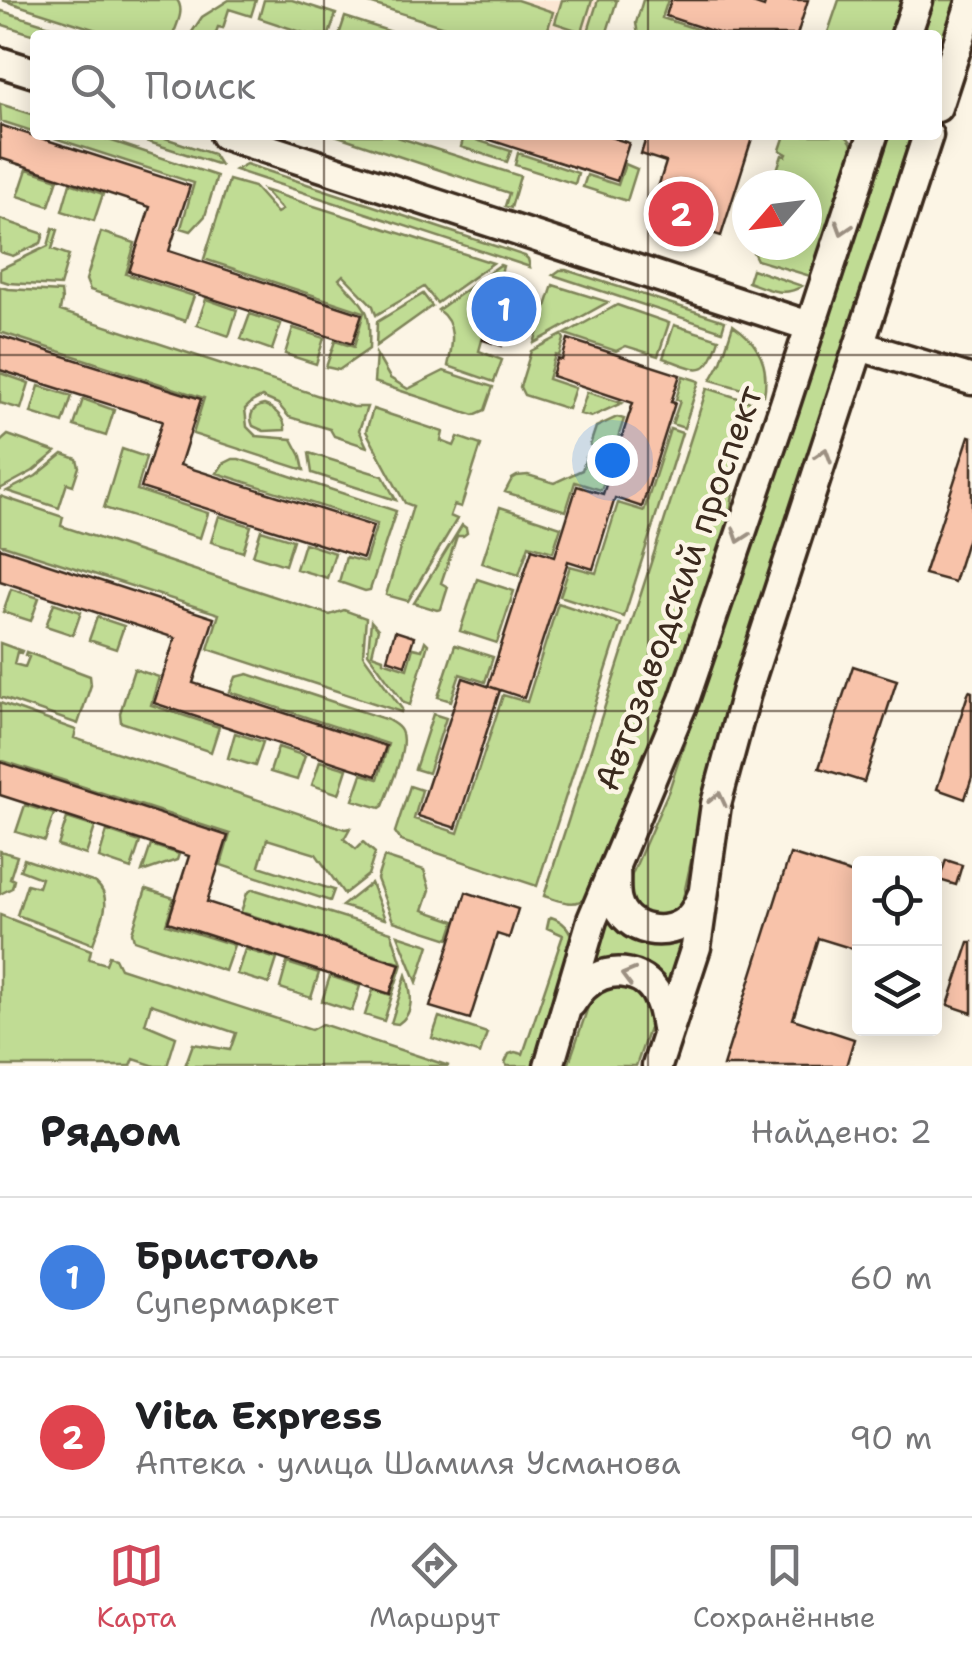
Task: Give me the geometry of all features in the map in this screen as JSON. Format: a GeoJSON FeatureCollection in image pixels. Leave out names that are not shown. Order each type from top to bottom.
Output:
{"type":"FeatureCollection","features":[{"type":"Feature","properties":{"kind":"street"},"geometry":{"type":"LineString","coordinates":[[908,30],[918,0]]}},
{"type":"Feature","properties":{"kind":"street"},"geometry":{"type":"LineString","coordinates":[[942,92],[972,0]]}},
{"type":"Feature","properties":{"kind":"street"},"geometry":{"type":"LineString","coordinates":[[0,62],[30,72]]}},
{"type":"Feature","properties":{"kind":"street"},"geometry":{"type":"LineString","coordinates":[[239,140],[810,326]]}},
{"type":"Feature","properties":{"kind":"street","name":"Автозаводский проспект"},"geometry":{"type":"LineString","coordinates":[[549,1066],[592,920],[684,700],[871,140]]}},
{"type":"Feature","properties":{"kind":"street"},"geometry":{"type":"LineString","coordinates":[[656,1066],[696,947],[716,804],[747,689],[926,140]]}},
{"type":"Feature","properties":{"kind":"street"},"geometry":{"type":"LineString","coordinates":[[860,346],[972,380]]}},
{"type":"Feature","properties":{"kind":"street"},"geometry":{"type":"LineString","coordinates":[[615,864],[616,901],[622,914],[646,930],[677,926],[690,917],[703,895]]}},
{"type":"Feature","properties":{"kind":"street"},"geometry":{"type":"LineString","coordinates":[[566,1009],[584,986],[598,977],[624,972],[651,986],[660,1000],[667,1035]]}},
{"type":"Feature","properties":{"kind":"shaded area"},"geometry":{"type":"Polygon","coordinates":[[[461,0],[598,0],[589,30],[551,30],[461,0]]]}},
{"type":"Feature","properties":{"kind":"green space"},"geometry":{"type":"Polygon","coordinates":[[[2,0],[177,0],[179,4],[175,30],[96,30],[2,0]]]}},
{"type":"Feature","properties":{"kind":"green space"},"geometry":{"type":"Polygon","coordinates":[[[229,0],[256,0],[251,16],[229,9],[223,28],[217,30],[193,30],[202,17],[229,0]]]}},
{"type":"Feature","properties":{"kind":"green space"},"geometry":{"type":"Polygon","coordinates":[[[264,0],[292,0],[336,14],[331,30],[295,30],[259,18],[264,0]]]}},
{"type":"Feature","properties":{"kind":"green space"},"geometry":{"type":"Polygon","coordinates":[[[360,0],[517,0],[553,12],[548,29],[551,30],[453,30],[360,0]]]}},
{"type":"Feature","properties":{"kind":"green space"},"geometry":{"type":"Polygon","coordinates":[[[562,0],[592,0],[583,30],[555,23],[562,0]]]}},
{"type":"Feature","properties":{"kind":"green space"},"geometry":{"type":"Polygon","coordinates":[[[598,0],[617,0],[608,30],[589,30],[598,0]]]}},
{"type":"Feature","properties":{"kind":"green space"},"geometry":{"type":"Polygon","coordinates":[[[643,0],[668,0],[662,18],[699,30],[637,30],[643,0]]]}},
{"type":"Feature","properties":{"kind":"green space"},"geometry":{"type":"Polygon","coordinates":[[[839,0],[905,0],[895,30],[829,30],[839,0]]]}},
{"type":"Feature","properties":{"kind":"green space"},"geometry":{"type":"Polygon","coordinates":[[[929,0],[960,0],[942,56],[942,30],[919,30],[929,0]]]}},
{"type":"Feature","properties":{"kind":"green space"},"geometry":{"type":"Polygon","coordinates":[[[0,13],[63,30],[30,30],[30,33],[0,24],[0,13]]]}},
{"type":"Feature","properties":{"kind":"green space"},"geometry":{"type":"Polygon","coordinates":[[[345,17],[385,30],[341,30],[345,17]]]}},
{"type":"Feature","properties":{"kind":"green space"},"geometry":{"type":"Polygon","coordinates":[[[0,104],[30,113],[30,130],[1,121],[0,104]]]}},
{"type":"Feature","properties":{"kind":"green space"},"geometry":{"type":"Polygon","coordinates":[[[61,140],[109,140],[217,176],[205,216],[191,231],[181,228],[194,183],[61,140]]]}},
{"type":"Feature","properties":{"kind":"green space"},"geometry":{"type":"Polygon","coordinates":[[[142,140],[171,140],[213,154],[220,165],[142,140]]]}},
{"type":"Feature","properties":{"kind":"green space"},"geometry":{"type":"Polygon","coordinates":[[[350,140],[407,140],[520,176],[511,208],[505,206],[509,193],[350,140]]]}},
{"type":"Feature","properties":{"kind":"green space"},"geometry":{"type":"Polygon","coordinates":[[[463,140],[477,140],[511,151],[507,162],[461,147],[463,140]]]}},
{"type":"Feature","properties":{"kind":"green space"},"geometry":{"type":"Polygon","coordinates":[[[783,140],[849,140],[853,148],[822,242],[822,170],[777,170],[782,155],[787,154],[780,150],[783,140]]]}},
{"type":"Feature","properties":{"kind":"green space"},"geometry":{"type":"Polygon","coordinates":[[[883,140],[914,140],[707,787],[682,903],[676,913],[656,922],[633,910],[626,888],[669,790],[883,140]]]}},
{"type":"Feature","properties":{"kind":"green space"},"geometry":{"type":"Polygon","coordinates":[[[518,153],[578,173],[575,184],[515,165],[518,153]]]}},
{"type":"Feature","properties":{"kind":"green space"},"geometry":{"type":"Polygon","coordinates":[[[246,164],[525,256],[530,267],[235,170],[246,164]]]}},
{"type":"Feature","properties":{"kind":"green space"},"geometry":{"type":"Polygon","coordinates":[[[625,164],[637,169],[627,201],[583,187],[587,175],[618,185],[625,164]]]}},
{"type":"Feature","properties":{"kind":"green space"},"geometry":{"type":"Polygon","coordinates":[[[27,169],[58,179],[49,206],[18,196],[27,169]]]}},
{"type":"Feature","properties":{"kind":"green space"},"geometry":{"type":"Polygon","coordinates":[[[229,180],[254,187],[277,213],[282,210],[264,190],[493,263],[437,303],[424,287],[376,315],[373,306],[343,275],[339,279],[368,316],[369,349],[339,370],[326,367],[335,341],[354,347],[364,312],[204,259],[229,180]]]}},
{"type":"Feature","properties":{"kind":"green space"},"geometry":{"type":"Polygon","coordinates":[[[70,183],[103,194],[94,221],[62,211],[70,183]]]}},
{"type":"Feature","properties":{"kind":"green space"},"geometry":{"type":"Polygon","coordinates":[[[0,219],[44,234],[41,243],[13,256],[0,252],[0,219]]]}},
{"type":"Feature","properties":{"kind":"green space"},"geometry":{"type":"Polygon","coordinates":[[[53,228],[58,230],[52,249],[69,255],[60,286],[0,280],[0,269],[48,246],[53,228]]]}},
{"type":"Feature","properties":{"kind":"green space"},"geometry":{"type":"Polygon","coordinates":[[[101,232],[135,243],[126,274],[194,296],[185,321],[90,290],[86,280],[101,232]]]}},
{"type":"Feature","properties":{"kind":"green space"},"geometry":{"type":"Polygon","coordinates":[[[757,260],[816,260],[810,276],[757,260]]]}},
{"type":"Feature","properties":{"kind":"green space"},"geometry":{"type":"Polygon","coordinates":[[[503,266],[479,351],[502,360],[494,382],[448,366],[451,328],[438,310],[503,266]]]}},
{"type":"Feature","properties":{"kind":"green space"},"geometry":{"type":"Polygon","coordinates":[[[752,269],[802,286],[782,292],[762,287],[748,282],[752,269]]]}},
{"type":"Feature","properties":{"kind":"green space"},"geometry":{"type":"Polygon","coordinates":[[[560,270],[725,321],[722,331],[553,275],[560,270]]]}},
{"type":"Feature","properties":{"kind":"green space"},"geometry":{"type":"Polygon","coordinates":[[[553,285],[608,302],[534,343],[553,285]]]}},
{"type":"Feature","properties":{"kind":"green space"},"geometry":{"type":"Polygon","coordinates":[[[0,287],[61,292],[60,311],[353,407],[367,407],[359,430],[367,447],[334,436],[330,429],[289,417],[278,404],[262,397],[245,409],[247,427],[256,436],[292,439],[304,470],[193,434],[204,398],[0,332],[0,287]]]}},
{"type":"Feature","properties":{"kind":"green space"},"geometry":{"type":"Polygon","coordinates":[[[423,294],[432,306],[376,346],[377,322],[423,294]]]}},
{"type":"Feature","properties":{"kind":"green space"},"geometry":{"type":"Polygon","coordinates":[[[206,299],[237,310],[229,336],[197,325],[206,299]]]}},
{"type":"Feature","properties":{"kind":"green space"},"geometry":{"type":"Polygon","coordinates":[[[617,305],[669,323],[658,356],[626,346],[616,351],[565,334],[617,305]]]}},
{"type":"Feature","properties":{"kind":"green space"},"geometry":{"type":"Polygon","coordinates":[[[250,314],[281,324],[272,350],[241,339],[250,314]]]}},
{"type":"Feature","properties":{"kind":"green space"},"geometry":{"type":"Polygon","coordinates":[[[674,325],[719,339],[705,366],[693,368],[663,358],[674,325]]]}},
{"type":"Feature","properties":{"kind":"green space"},"geometry":{"type":"Polygon","coordinates":[[[733,325],[760,355],[765,373],[764,395],[711,380],[733,325]]]}},
{"type":"Feature","properties":{"kind":"green space"},"geometry":{"type":"Polygon","coordinates":[[[293,328],[324,338],[316,364],[285,354],[293,328]]]}},
{"type":"Feature","properties":{"kind":"green space"},"geometry":{"type":"Polygon","coordinates":[[[562,335],[559,356],[555,355],[548,379],[575,388],[568,409],[524,395],[520,387],[531,351],[562,335]]]}},
{"type":"Feature","properties":{"kind":"green space"},"geometry":{"type":"Polygon","coordinates":[[[376,354],[390,378],[408,389],[444,371],[493,387],[485,410],[474,415],[374,382],[376,354]]]}},
{"type":"Feature","properties":{"kind":"green space"},"geometry":{"type":"Polygon","coordinates":[[[0,373],[29,383],[21,409],[0,403],[0,373]]]}},
{"type":"Feature","properties":{"kind":"green space"},"geometry":{"type":"Polygon","coordinates":[[[683,376],[699,381],[684,428],[672,424],[683,376]]]}},
{"type":"Feature","properties":{"kind":"green space"},"geometry":{"type":"Polygon","coordinates":[[[39,386],[72,396],[63,423],[31,413],[39,386]]]}},
{"type":"Feature","properties":{"kind":"green space"},"geometry":{"type":"Polygon","coordinates":[[[707,388],[751,402],[742,434],[733,431],[726,454],[735,457],[725,490],[733,493],[728,532],[676,683],[590,895],[573,903],[556,900],[544,896],[707,388]]]}},
{"type":"Feature","properties":{"kind":"green space"},"geometry":{"type":"Polygon","coordinates":[[[587,392],[622,403],[591,417],[580,414],[587,392]]]}},
{"type":"Feature","properties":{"kind":"green space"},"geometry":{"type":"Polygon","coordinates":[[[83,399],[114,410],[106,436],[74,426],[83,399]]]}},
{"type":"Feature","properties":{"kind":"green space"},"geometry":{"type":"Polygon","coordinates":[[[264,405],[279,414],[285,430],[264,431],[253,426],[253,412],[264,405]]]}},
{"type":"Feature","properties":{"kind":"green space"},"geometry":{"type":"Polygon","coordinates":[[[373,409],[443,432],[441,441],[454,446],[458,437],[481,445],[461,507],[454,505],[450,516],[457,519],[408,601],[386,595],[413,506],[405,503],[366,431],[373,409]]]}},
{"type":"Feature","properties":{"kind":"green space"},"geometry":{"type":"Polygon","coordinates":[[[617,417],[624,419],[613,453],[590,445],[596,427],[617,417]]]}},
{"type":"Feature","properties":{"kind":"green space"},"geometry":{"type":"Polygon","coordinates":[[[670,429],[682,433],[624,617],[560,596],[570,566],[596,573],[618,503],[644,511],[670,429]]]}},
{"type":"Feature","properties":{"kind":"green space"},"geometry":{"type":"Polygon","coordinates":[[[8,435],[56,452],[33,471],[0,489],[0,442],[8,435]]]}},
{"type":"Feature","properties":{"kind":"green space"},"geometry":{"type":"Polygon","coordinates":[[[122,449],[146,457],[137,490],[208,513],[200,538],[104,508],[122,449]]]}},
{"type":"Feature","properties":{"kind":"green space"},"geometry":{"type":"Polygon","coordinates":[[[309,453],[383,476],[396,500],[312,473],[309,453]]]}},
{"type":"Feature","properties":{"kind":"green space"},"geometry":{"type":"Polygon","coordinates":[[[63,454],[77,459],[79,467],[73,485],[67,483],[59,508],[7,491],[36,476],[63,454]]]}},
{"type":"Feature","properties":{"kind":"green space"},"geometry":{"type":"Polygon","coordinates":[[[586,457],[610,465],[601,490],[575,482],[566,511],[505,492],[517,476],[528,475],[554,483],[582,470],[586,457]]]}},
{"type":"Feature","properties":{"kind":"green space"},"geometry":{"type":"Polygon","coordinates":[[[233,459],[396,511],[370,590],[339,582],[346,557],[365,562],[377,524],[217,473],[233,459]]]}},
{"type":"Feature","properties":{"kind":"green space"},"geometry":{"type":"Polygon","coordinates":[[[0,496],[63,517],[61,526],[330,615],[344,610],[366,618],[363,655],[401,712],[208,649],[219,614],[0,544],[0,496]]]}},
{"type":"Feature","properties":{"kind":"green space"},"geometry":{"type":"Polygon","coordinates":[[[500,507],[561,527],[553,552],[529,545],[519,575],[482,563],[500,507]]]}},
{"type":"Feature","properties":{"kind":"green space"},"geometry":{"type":"Polygon","coordinates":[[[219,516],[251,526],[243,552],[211,542],[219,516]]]}},
{"type":"Feature","properties":{"kind":"green space"},"geometry":{"type":"Polygon","coordinates":[[[462,525],[467,533],[457,536],[441,583],[448,587],[441,609],[414,603],[462,525]]]}},
{"type":"Feature","properties":{"kind":"green space"},"geometry":{"type":"Polygon","coordinates":[[[261,530],[293,540],[285,565],[253,555],[261,530]]]}},
{"type":"Feature","properties":{"kind":"green space"},"geometry":{"type":"Polygon","coordinates":[[[304,543],[335,553],[327,578],[296,569],[304,543]]]}},
{"type":"Feature","properties":{"kind":"green space"},"geometry":{"type":"Polygon","coordinates":[[[477,579],[514,591],[497,643],[460,631],[477,579]]]}},
{"type":"Feature","properties":{"kind":"green space"},"geometry":{"type":"Polygon","coordinates":[[[11,589],[39,598],[31,621],[3,612],[11,589]]]}},
{"type":"Feature","properties":{"kind":"green space"},"geometry":{"type":"Polygon","coordinates":[[[54,603],[81,612],[73,635],[46,626],[54,603]]]}},
{"type":"Feature","properties":{"kind":"green space"},"geometry":{"type":"Polygon","coordinates":[[[558,603],[621,624],[537,886],[401,841],[395,832],[410,786],[422,790],[414,819],[458,833],[503,695],[527,702],[558,603]]]}},
{"type":"Feature","properties":{"kind":"green space"},"geometry":{"type":"Polygon","coordinates":[[[97,617],[124,626],[116,649],[89,640],[97,617]]]}},
{"type":"Feature","properties":{"kind":"green space"},"geometry":{"type":"Polygon","coordinates":[[[371,621],[378,629],[372,654],[383,661],[407,669],[413,648],[422,650],[425,641],[428,644],[410,705],[404,703],[368,653],[371,621]]]}},
{"type":"Feature","properties":{"kind":"green space"},"geometry":{"type":"Polygon","coordinates":[[[0,643],[22,651],[17,652],[14,664],[25,667],[29,657],[26,652],[90,676],[91,685],[78,724],[0,697],[0,643]]]}},
{"type":"Feature","properties":{"kind":"green space"},"geometry":{"type":"Polygon","coordinates":[[[455,645],[493,657],[485,682],[460,674],[451,701],[438,697],[455,645]]]}},
{"type":"Feature","properties":{"kind":"green space"},"geometry":{"type":"Polygon","coordinates":[[[134,669],[159,677],[151,705],[219,727],[211,752],[121,722],[120,713],[134,669]]]}},
{"type":"Feature","properties":{"kind":"green space"},"geometry":{"type":"Polygon","coordinates":[[[248,674],[397,726],[403,738],[402,747],[383,806],[353,800],[362,774],[378,779],[388,744],[230,692],[236,677],[248,674]]]}},
{"type":"Feature","properties":{"kind":"green space"},"geometry":{"type":"Polygon","coordinates":[[[0,703],[76,730],[74,738],[350,828],[344,839],[356,849],[363,842],[375,853],[368,875],[344,894],[316,854],[267,839],[259,866],[334,890],[330,901],[221,865],[230,834],[0,760],[0,703]]]}},
{"type":"Feature","properties":{"kind":"green space"},"geometry":{"type":"Polygon","coordinates":[[[433,714],[446,718],[428,773],[415,769],[433,714]]]}},
{"type":"Feature","properties":{"kind":"green space"},"geometry":{"type":"Polygon","coordinates":[[[235,733],[263,742],[255,766],[228,758],[235,733]]]}},
{"type":"Feature","properties":{"kind":"green space"},"geometry":{"type":"Polygon","coordinates":[[[278,747],[305,756],[297,780],[270,772],[278,747]]]}},
{"type":"Feature","properties":{"kind":"green space"},"geometry":{"type":"Polygon","coordinates":[[[320,761],[347,769],[339,794],[312,785],[320,761]]]}},
{"type":"Feature","properties":{"kind":"green space"},"geometry":{"type":"Polygon","coordinates":[[[25,805],[54,814],[45,841],[16,832],[25,805]]]}},
{"type":"Feature","properties":{"kind":"green space"},"geometry":{"type":"Polygon","coordinates":[[[67,818],[95,827],[86,855],[58,846],[67,818]]]}},
{"type":"Feature","properties":{"kind":"green space"},"geometry":{"type":"Polygon","coordinates":[[[107,831],[140,842],[131,869],[99,858],[107,831]]]}},
{"type":"Feature","properties":{"kind":"green space"},"geometry":{"type":"Polygon","coordinates":[[[151,845],[179,854],[177,860],[142,872],[151,845]]]}},
{"type":"Feature","properties":{"kind":"green space"},"geometry":{"type":"Polygon","coordinates":[[[0,851],[17,856],[10,878],[14,880],[12,888],[0,894],[0,851]]]}},
{"type":"Feature","properties":{"kind":"green space"},"geometry":{"type":"Polygon","coordinates":[[[384,857],[424,870],[430,890],[423,910],[455,921],[449,939],[393,921],[377,879],[384,857]]]}},
{"type":"Feature","properties":{"kind":"green space"},"geometry":{"type":"Polygon","coordinates":[[[24,859],[96,883],[102,890],[104,912],[93,944],[17,915],[27,884],[38,887],[41,878],[20,870],[24,859]]]}},
{"type":"Feature","properties":{"kind":"green space"},"geometry":{"type":"Polygon","coordinates":[[[371,883],[385,919],[342,906],[371,883]]]}},
{"type":"Feature","properties":{"kind":"green space"},"geometry":{"type":"Polygon","coordinates":[[[146,889],[174,898],[166,924],[234,945],[225,971],[134,940],[132,932],[146,889]]]}},
{"type":"Feature","properties":{"kind":"green space"},"geometry":{"type":"Polygon","coordinates":[[[253,889],[391,932],[402,964],[384,1021],[365,1015],[373,990],[391,995],[400,963],[241,912],[247,893],[253,889]]]}},
{"type":"Feature","properties":{"kind":"green space"},"geometry":{"type":"Polygon","coordinates":[[[608,914],[642,940],[686,940],[669,995],[587,971],[608,914]]]}},
{"type":"Feature","properties":{"kind":"green space"},"geometry":{"type":"Polygon","coordinates":[[[0,915],[91,950],[89,959],[106,964],[109,956],[115,958],[120,968],[311,1030],[322,1024],[449,1066],[185,1066],[193,1044],[230,1050],[236,1033],[151,1004],[145,1024],[176,1037],[167,1066],[134,1059],[131,1066],[0,1066],[0,915]]]}},
{"type":"Feature","properties":{"kind":"green space"},"geometry":{"type":"Polygon","coordinates":[[[551,917],[566,926],[573,942],[536,1063],[507,1066],[509,1054],[523,1054],[563,935],[547,928],[551,917]]]}},
{"type":"Feature","properties":{"kind":"green space"},"geometry":{"type":"Polygon","coordinates":[[[398,935],[429,945],[417,982],[398,935]]]}},
{"type":"Feature","properties":{"kind":"green space"},"geometry":{"type":"Polygon","coordinates":[[[245,949],[277,959],[269,984],[237,974],[245,949]]]}},
{"type":"Feature","properties":{"kind":"green space"},"geometry":{"type":"Polygon","coordinates":[[[287,963],[319,973],[311,998],[280,988],[287,963]]]}},
{"type":"Feature","properties":{"kind":"green space"},"geometry":{"type":"Polygon","coordinates":[[[406,975],[410,1008],[398,1024],[391,1023],[406,975]]]}},
{"type":"Feature","properties":{"kind":"green space"},"geometry":{"type":"Polygon","coordinates":[[[330,976],[360,986],[352,1011],[322,1001],[330,976]]]}},
{"type":"Feature","properties":{"kind":"green space"},"geometry":{"type":"Polygon","coordinates":[[[624,981],[648,1000],[652,1020],[636,1066],[568,1066],[590,1001],[596,992],[624,981]]]}},
{"type":"Feature","properties":{"kind":"green space"},"geometry":{"type":"Polygon","coordinates":[[[439,1017],[487,1033],[480,1054],[432,1038],[439,1017]]]}},
{"type":"Feature","properties":{"kind":"building"},"geometry":{"type":"Polygon","coordinates":[[[671,0],[744,0],[764,7],[766,0],[808,0],[799,30],[709,30],[666,16],[671,0]]]}},
{"type":"Feature","properties":{"kind":"building"},"geometry":{"type":"Polygon","coordinates":[[[0,125],[30,135],[30,140],[47,140],[190,186],[169,251],[362,314],[352,344],[129,272],[150,207],[0,158],[0,125]]]}},
{"type":"Feature","properties":{"kind":"building"},"geometry":{"type":"Polygon","coordinates":[[[490,140],[629,143],[617,181],[490,140]]]}},
{"type":"Feature","properties":{"kind":"building"},"geometry":{"type":"Polygon","coordinates":[[[645,140],[751,140],[742,170],[732,170],[732,201],[721,236],[650,213],[666,162],[641,154],[645,140]]]}},
{"type":"Feature","properties":{"kind":"building"},"geometry":{"type":"Polygon","coordinates":[[[499,288],[518,294],[502,346],[483,340],[499,288]]]}},
{"type":"Feature","properties":{"kind":"building"},"geometry":{"type":"Polygon","coordinates":[[[0,336],[201,399],[180,465],[373,526],[363,558],[141,488],[162,421],[0,370],[0,336]]]}},
{"type":"Feature","properties":{"kind":"building"},"geometry":{"type":"Polygon","coordinates":[[[568,339],[680,375],[642,507],[615,498],[593,569],[568,561],[524,698],[488,686],[532,549],[555,556],[577,486],[603,494],[633,403],[552,376],[568,339]]]}},
{"type":"Feature","properties":{"kind":"building"},"geometry":{"type":"Polygon","coordinates":[[[969,436],[972,525],[954,582],[924,574],[969,436]]]}},
{"type":"Feature","properties":{"kind":"building"},"geometry":{"type":"Polygon","coordinates":[[[0,548],[214,618],[193,683],[386,746],[376,776],[154,703],[175,638],[0,581],[0,548]]]}},
{"type":"Feature","properties":{"kind":"building"},"geometry":{"type":"Polygon","coordinates":[[[395,631],[414,637],[405,665],[387,659],[395,631]]]}},
{"type":"Feature","properties":{"kind":"building"},"geometry":{"type":"Polygon","coordinates":[[[853,666],[897,680],[864,782],[819,768],[853,666]]]}},
{"type":"Feature","properties":{"kind":"building"},"geometry":{"type":"Polygon","coordinates":[[[463,678],[500,690],[456,828],[418,816],[463,678]]]}},
{"type":"Feature","properties":{"kind":"building"},"geometry":{"type":"Polygon","coordinates":[[[969,691],[972,777],[965,799],[937,789],[969,691]]]}},
{"type":"Feature","properties":{"kind":"building"},"geometry":{"type":"Polygon","coordinates":[[[0,762],[228,836],[207,902],[400,964],[390,994],[168,922],[189,856],[0,795],[0,762]]]}},
{"type":"Feature","properties":{"kind":"building"},"geometry":{"type":"Polygon","coordinates":[[[790,854],[852,873],[852,949],[818,938],[793,1019],[854,1039],[846,1066],[723,1066],[790,854]]]}},
{"type":"Feature","properties":{"kind":"building"},"geometry":{"type":"Polygon","coordinates":[[[946,860],[962,865],[956,885],[942,881],[946,860]]]}},
{"type":"Feature","properties":{"kind":"building"},"geometry":{"type":"Polygon","coordinates":[[[466,892],[518,909],[509,938],[497,934],[470,1019],[430,1007],[466,892]]]}},
{"type":"Feature","properties":{"kind":"building"},"geometry":{"type":"Polygon","coordinates":[[[972,942],[972,1013],[948,1005],[972,942]]]}},
{"type":"Feature","properties":{"kind":"place","name":"Vita Express"},"geometry":{"type":"Point","coordinates":[681,214]}},
{"type":"Feature","properties":{"kind":"place","name":"Бристоль"},"geometry":{"type":"Point","coordinates":[504,309]}}]}
